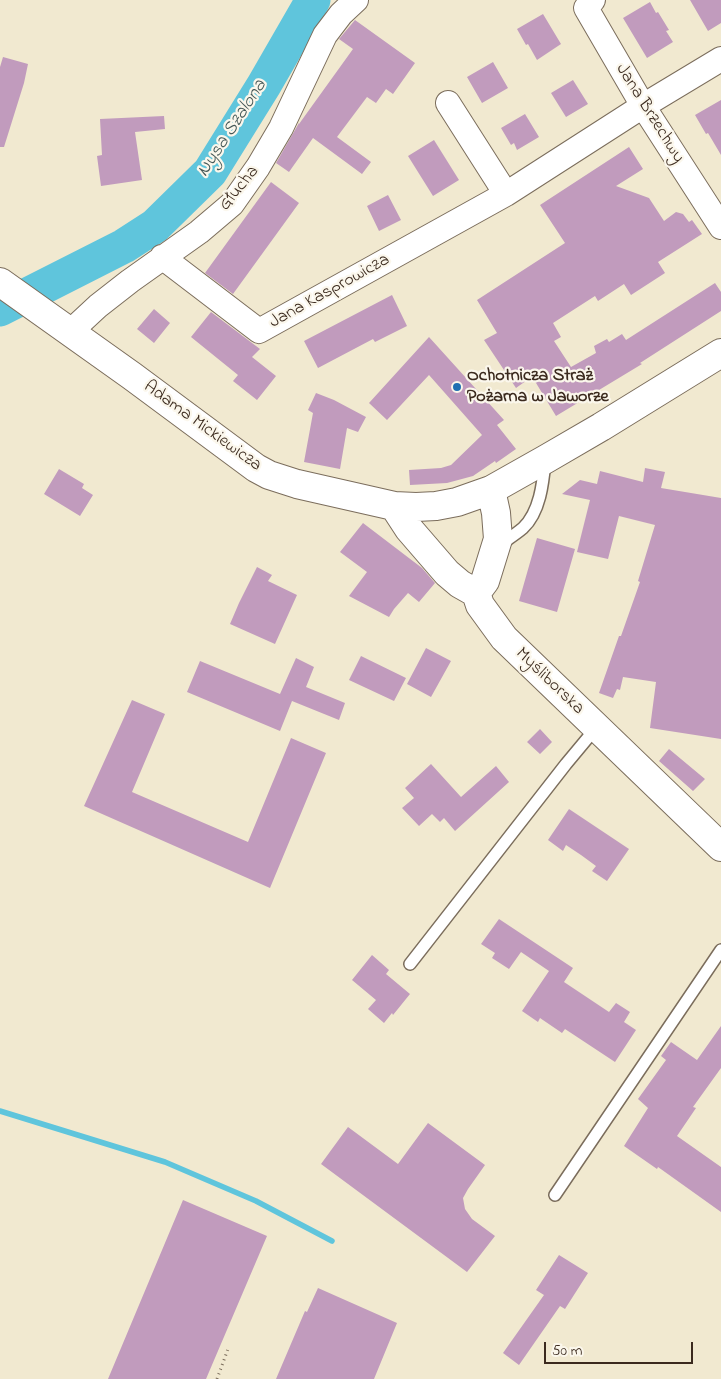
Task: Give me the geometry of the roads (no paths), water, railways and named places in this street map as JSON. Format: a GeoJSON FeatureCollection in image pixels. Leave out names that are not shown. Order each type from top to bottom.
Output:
{"type":"FeatureCollection","features":[{"type":"Feature","properties":{"kind":"main road","name":"Adama Mickiewicza"},"geometry":{"type":"LineString","coordinates":[[0,282],[132,376],[256,468],[269,475],[297,484],[394,506],[436,506],[456,502],[491,490],[601,427],[721,353]]}},
{"type":"Feature","properties":{"kind":"main road"},"geometry":{"type":"LineString","coordinates":[[394,506],[409,529],[447,573],[460,584],[476,593],[485,581],[498,539],[496,513],[491,490]]}},
{"type":"Feature","properties":{"kind":"main road","name":"Myśliborska"},"geometry":{"type":"LineString","coordinates":[[476,593],[480,605],[504,638],[721,847]]}},
{"type":"Feature","properties":{"kind":"street","name":"Głucha"},"geometry":{"type":"LineString","coordinates":[[65,329],[199,232],[232,204],[258,167],[281,128],[325,35],[341,14],[356,0]]}},
{"type":"Feature","properties":{"kind":"street","name":"Jana Brzechwy"},"geometry":{"type":"LineString","coordinates":[[593,0],[586,8],[642,106],[721,227]]}},
{"type":"Feature","properties":{"kind":"street","name":"Jana Kasprowicza"},"geometry":{"type":"LineString","coordinates":[[162,257],[259,331],[506,194],[642,106],[721,59]]}},
{"type":"Feature","properties":{"kind":"street"},"geometry":{"type":"LineString","coordinates":[[448,103],[506,194]]}},
{"type":"Feature","properties":{"kind":"lane"},"geometry":{"type":"LineString","coordinates":[[495,548],[524,527],[532,515],[539,497],[546,459]]}},
{"type":"Feature","properties":{"kind":"lane"},"geometry":{"type":"LineString","coordinates":[[410,964],[596,728]]}},
{"type":"Feature","properties":{"kind":"lane"},"geometry":{"type":"LineString","coordinates":[[555,1195],[721,950]]}},
{"type":"Feature","properties":{"kind":"waterway","name":"Nysa Szalona"},"geometry":{"type":"LineString","coordinates":[[0,309],[124,246],[155,226],[210,172],[264,85],[313,0]]}},
{"type":"Feature","properties":{"kind":"waterway"},"geometry":{"type":"LineString","coordinates":[[0,1111],[165,1162],[256,1201],[332,1241]]}},
{"type":"Feature","properties":{"kind":"place","name":"Ochotnicza Straż Pożarna w Jaworze"},"geometry":{"type":"Point","coordinates":[457,387]}}]}
